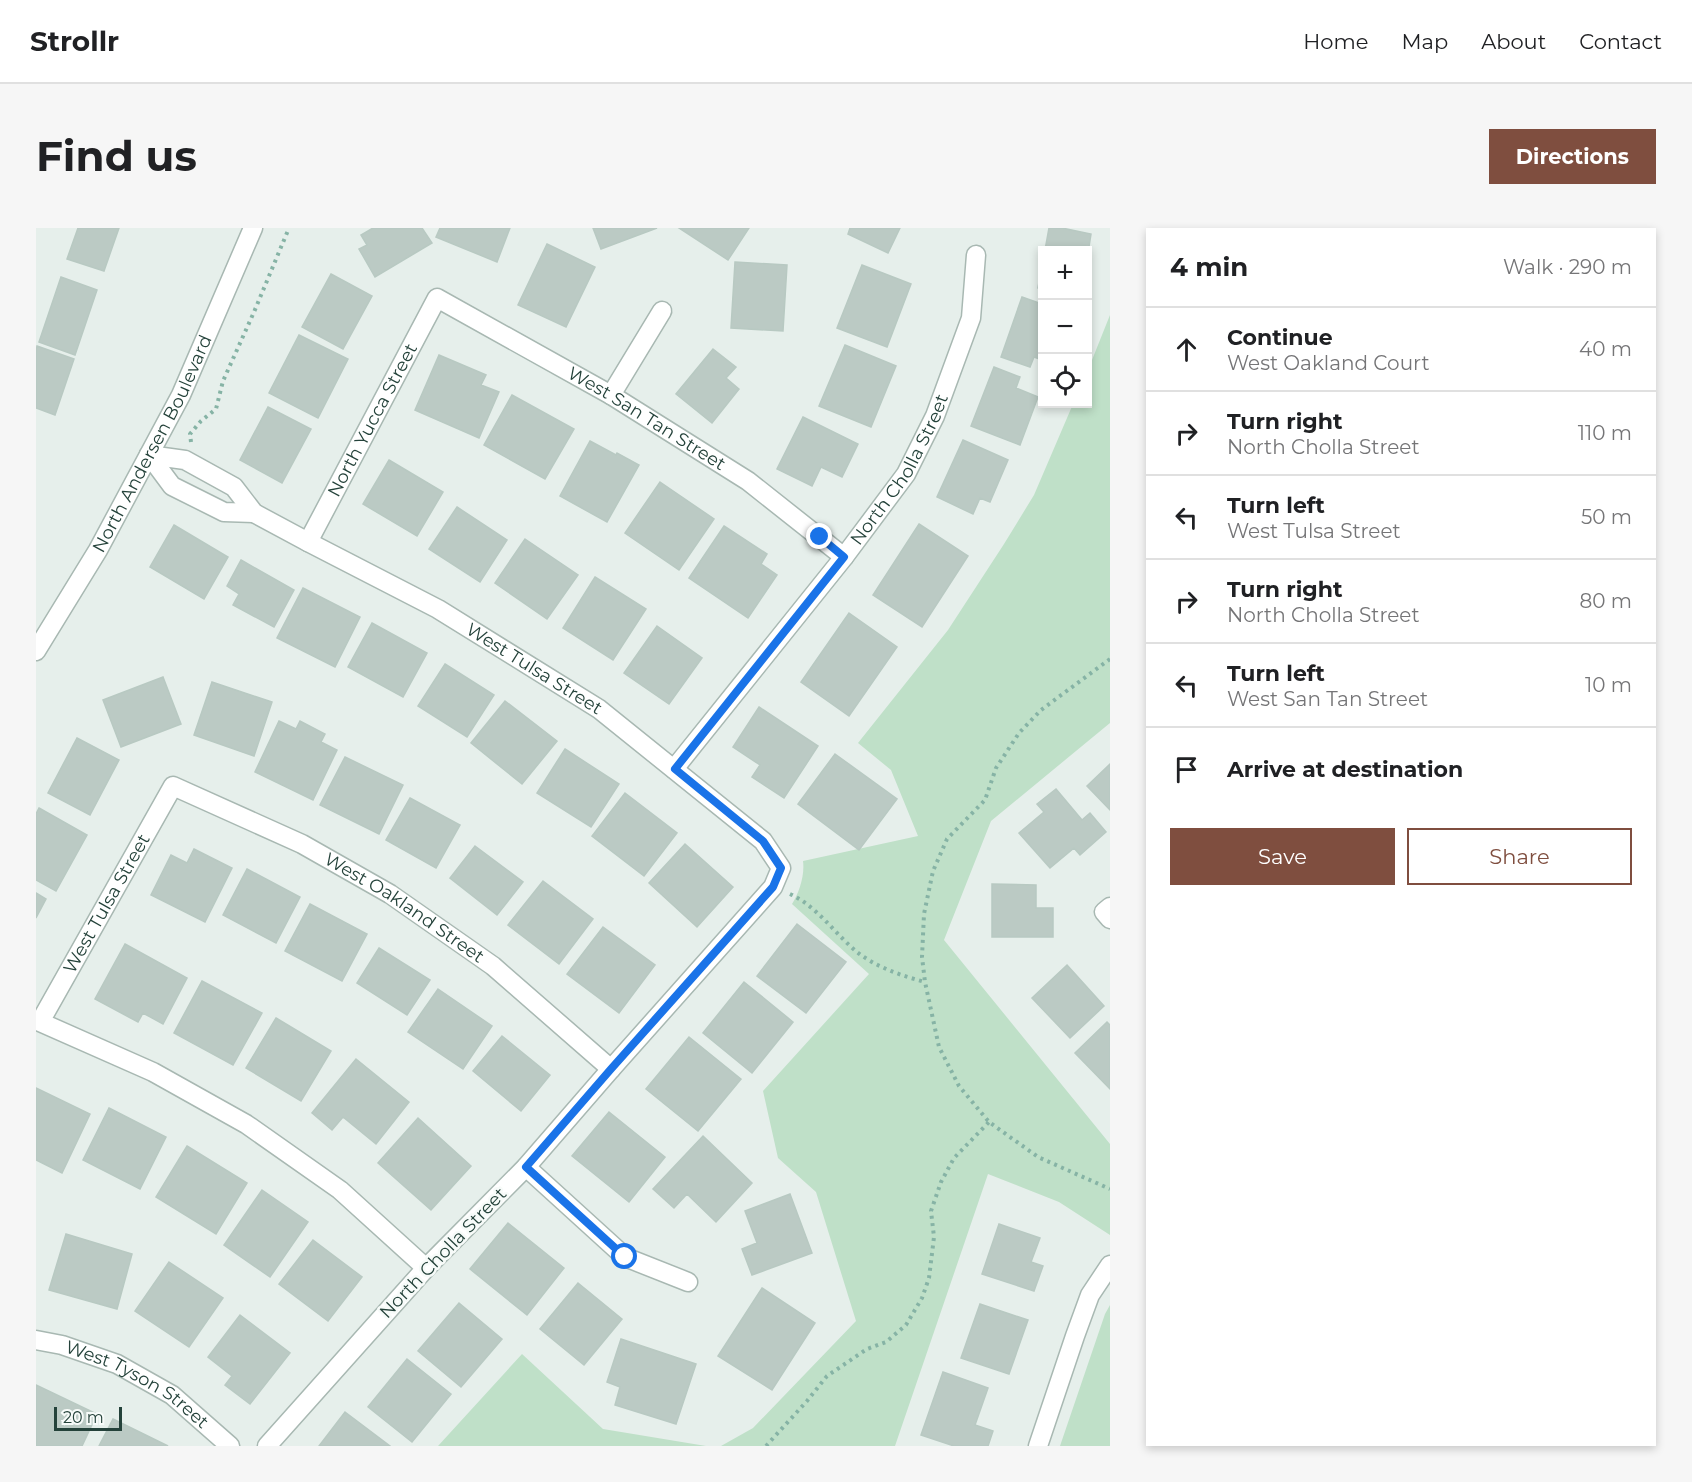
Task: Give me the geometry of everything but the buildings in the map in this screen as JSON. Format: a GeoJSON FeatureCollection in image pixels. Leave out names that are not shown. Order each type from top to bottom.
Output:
{"type":"FeatureCollection","features":[{"type":"Feature","properties":{"kind":"street","name":"North Andersen Boulevard"},"geometry":{"type":"LineString","coordinates":[[36,651],[98,550],[181,395],[253,228]]}},
{"type":"Feature","properties":{"kind":"street","name":"North Cholla Street"},"geometry":{"type":"LineString","coordinates":[[675,769],[844,557],[906,474],[935,416],[971,318],[976,255]]}},
{"type":"Feature","properties":{"kind":"street","name":"West San Tan Street"},"geometry":{"type":"LineString","coordinates":[[437,298],[610,395],[748,481],[844,557]]}},
{"type":"Feature","properties":{"kind":"street","name":"North Yucca Street"},"geometry":{"type":"LineString","coordinates":[[308,542],[437,298]]}},
{"type":"Feature","properties":{"kind":"street"},"geometry":{"type":"LineString","coordinates":[[610,395],[662,310]]}},
{"type":"Feature","properties":{"kind":"street","name":"West Tulsa Street"},"geometry":{"type":"LineString","coordinates":[[149,455],[172,486],[224,512],[254,513]]}},
{"type":"Feature","properties":{"kind":"street","name":"West Tulsa Street"},"geometry":{"type":"LineString","coordinates":[[149,455],[184,460],[234,487],[254,513],[438,609],[599,709],[763,841],[781,868]]}},
{"type":"Feature","properties":{"kind":"street","name":"West Tulsa Street"},"geometry":{"type":"LineString","coordinates":[[173,786],[40,1022],[153,1072],[246,1124],[340,1190],[426,1268]]}},
{"type":"Feature","properties":{"kind":"street","name":"West Oakland Street"},"geometry":{"type":"LineString","coordinates":[[173,786],[302,844],[390,894],[493,966],[611,1069]]}},
{"type":"Feature","properties":{"kind":"street","name":"North Cholla Street"},"geometry":{"type":"LineString","coordinates":[[267,1446],[426,1268],[526,1167],[773,887],[781,868]]}},
{"type":"Feature","properties":{"kind":"street"},"geometry":{"type":"LineString","coordinates":[[526,1167],[625,1257],[688,1282]]}},
{"type":"Feature","properties":{"kind":"street"},"geometry":{"type":"LineString","coordinates":[[1038,1446],[1090,1295],[1110,1265]]}},
{"type":"Feature","properties":{"kind":"street","name":"West Tyson Street"},"geometry":{"type":"LineString","coordinates":[[36,1340],[62,1345],[117,1364],[172,1395],[230,1446]]}},
{"type":"Feature","properties":{"kind":"path"},"geometry":{"type":"LineString","coordinates":[[192,449],[189,434],[216,409],[223,381],[255,312],[289,228]]}},
{"type":"Feature","properties":{"kind":"path"},"geometry":{"type":"LineString","coordinates":[[1110,658],[1041,710],[1019,733],[996,768],[985,800],[947,839],[933,871],[924,914],[922,957],[939,1047],[959,1086],[989,1122],[1038,1156],[1110,1189]]}},
{"type":"Feature","properties":{"kind":"path"},"geometry":{"type":"LineString","coordinates":[[773,887],[800,899],[813,908],[858,952],[875,964],[925,982]]}},
{"type":"Feature","properties":{"kind":"path"},"geometry":{"type":"LineString","coordinates":[[766,1446],[827,1376],[867,1349],[886,1342],[906,1325],[922,1298],[929,1278],[934,1237],[931,1211],[941,1182],[954,1158],[989,1122]]}},
{"type":"Feature","properties":{"kind":"green space"},"geometry":{"type":"Polygon","coordinates":[[[1110,315],[1110,723],[991,821],[944,940],[1110,1144],[1110,1235],[1059,1202],[988,1174],[895,1446],[721,1446],[753,1428],[856,1321],[816,1192],[778,1158],[763,1091],[869,974],[792,904],[801,884],[803,861],[918,836],[891,770],[858,743],[948,630],[1004,544],[1034,495],[1071,408],[1092,408],[1092,360],[1110,315]]]}},
{"type":"Feature","properties":{"kind":"green space"},"geometry":{"type":"Polygon","coordinates":[[[1110,1305],[1110,1446],[1060,1446],[1105,1314],[1110,1305]]]}},
{"type":"Feature","properties":{"kind":"green space"},"geometry":{"type":"Polygon","coordinates":[[[522,1354],[603,1429],[706,1446],[438,1446],[522,1354]]]}},
{"type":"Feature","properties":{"kind":"route"},"geometry":{"type":"LineString","coordinates":[[625,1257],[526,1167],[773,887],[781,868],[763,841],[675,769],[844,557],[820,537]]}}]}
